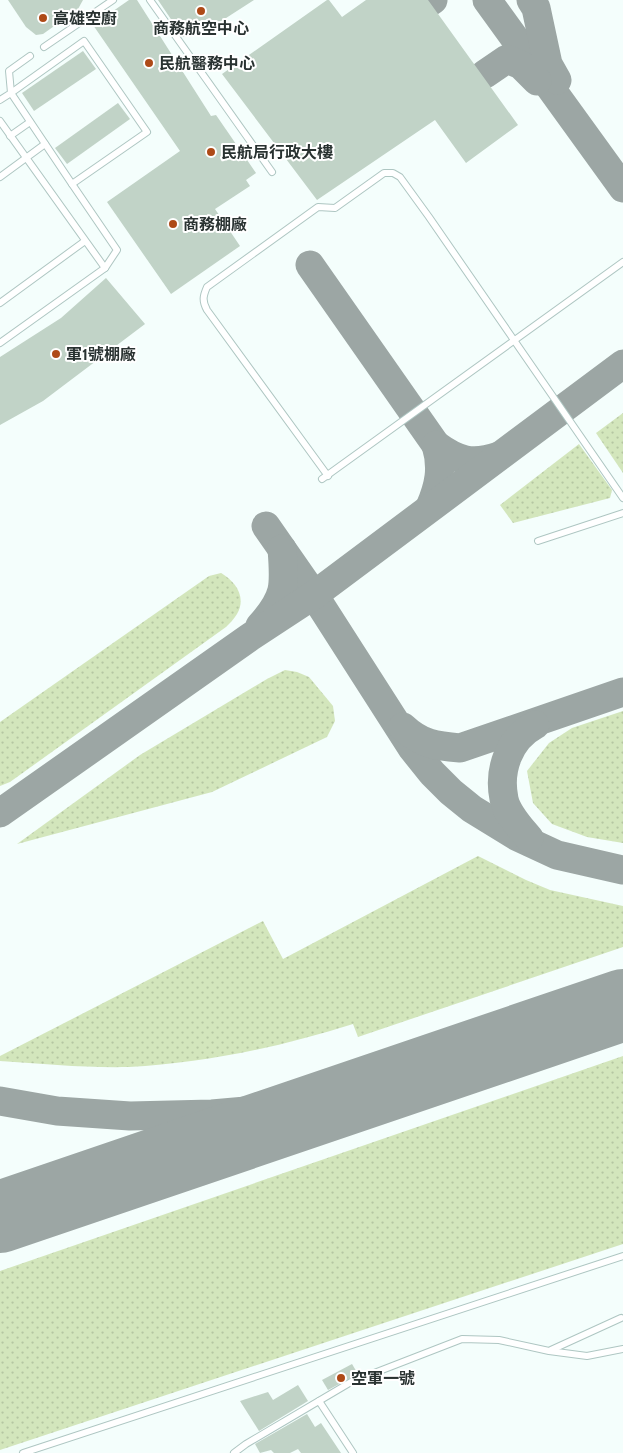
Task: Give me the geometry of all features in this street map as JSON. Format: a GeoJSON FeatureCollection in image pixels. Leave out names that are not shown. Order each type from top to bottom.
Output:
{"type":"FeatureCollection","features":[{"type":"Feature","properties":{"kind":"lane"},"geometry":{"type":"LineString","coordinates":[[44,47],[113,0]]}},
{"type":"Feature","properties":{"kind":"lane"},"geometry":{"type":"LineString","coordinates":[[150,0],[272,172]]}},
{"type":"Feature","properties":{"kind":"lane"},"geometry":{"type":"LineString","coordinates":[[0,100],[84,41],[147,132],[72,184]]}},
{"type":"Feature","properties":{"kind":"lane"},"geometry":{"type":"LineString","coordinates":[[0,343],[105,268],[117,250],[11,92],[9,71],[30,56]]}},
{"type":"Feature","properties":{"kind":"lane"},"geometry":{"type":"LineString","coordinates":[[0,121],[105,268]]}},
{"type":"Feature","properties":{"kind":"lane"},"geometry":{"type":"LineString","coordinates":[[10,136],[30,122]]}},
{"type":"Feature","properties":{"kind":"lane"},"geometry":{"type":"LineString","coordinates":[[0,177],[45,144]]}},
{"type":"Feature","properties":{"kind":"lane"},"geometry":{"type":"LineString","coordinates":[[623,262],[514,340],[325,478],[203,303],[203,295],[207,287],[318,208],[336,208],[384,173],[392,173],[400,177],[410,190],[514,340],[623,498]]}},
{"type":"Feature","properties":{"kind":"lane"},"geometry":{"type":"LineString","coordinates":[[0,303],[85,241]]}},
{"type":"Feature","properties":{"kind":"lane"},"geometry":{"type":"LineString","coordinates":[[538,541],[623,512]]}},
{"type":"Feature","properties":{"kind":"lane"},"geometry":{"type":"LineString","coordinates":[[23,1453],[623,1256]]}},
{"type":"Feature","properties":{"kind":"lane"},"geometry":{"type":"LineString","coordinates":[[549,1351],[573,1338],[621,1318]]}},
{"type":"Feature","properties":{"kind":"lane"},"geometry":{"type":"LineString","coordinates":[[234,1453],[350,1382],[462,1338],[499,1340],[549,1351],[587,1356],[623,1349]]}},
{"type":"Feature","properties":{"kind":"lane"},"geometry":{"type":"LineString","coordinates":[[319,1400],[353,1453]]}},
{"type":"Feature","properties":{"kind":"green space"},"geometry":{"type":"Polygon","coordinates":[[[623,413],[623,473],[596,433],[623,413]]]}},
{"type":"Feature","properties":{"kind":"green space"},"geometry":{"type":"Polygon","coordinates":[[[579,444],[612,490],[610,498],[513,523],[500,505],[579,444]]]}},
{"type":"Feature","properties":{"kind":"green space"},"geometry":{"type":"Polygon","coordinates":[[[221,573],[235,585],[241,602],[237,614],[226,627],[10,782],[0,786],[0,722],[209,576],[221,573]]]}},
{"type":"Feature","properties":{"kind":"green space"},"geometry":{"type":"Polygon","coordinates":[[[285,670],[309,677],[333,706],[335,721],[327,737],[212,792],[17,844],[140,755],[285,670]]]}},
{"type":"Feature","properties":{"kind":"green space"},"geometry":{"type":"Polygon","coordinates":[[[623,711],[623,843],[587,837],[552,824],[533,803],[527,771],[549,743],[572,728],[623,711]]]}},
{"type":"Feature","properties":{"kind":"green space"},"geometry":{"type":"Polygon","coordinates":[[[478,856],[550,890],[623,906],[623,947],[358,1037],[353,1024],[298,1040],[242,1053],[186,1062],[129,1067],[0,1061],[0,1056],[263,921],[283,959],[478,856]]]}},
{"type":"Feature","properties":{"kind":"green space"},"geometry":{"type":"Polygon","coordinates":[[[623,1056],[623,1244],[0,1450],[0,1271],[623,1056]]]}},
{"type":"Feature","properties":{"kind":"building","name":"高雄空廚"},"geometry":{"type":"Polygon","coordinates":[[[8,0],[83,0],[78,9],[43,34],[36,35],[26,27],[8,0]]]}},
{"type":"Feature","properties":{"kind":"building"},"geometry":{"type":"Polygon","coordinates":[[[129,0],[137,0],[211,116],[216,115],[256,173],[246,180],[250,186],[215,209],[240,246],[171,294],[107,202],[180,151],[93,25],[129,0]]]}},
{"type":"Feature","properties":{"kind":"building","name":"商務航空中心"},"geometry":{"type":"Polygon","coordinates":[[[158,0],[254,0],[209,29],[204,23],[183,37],[158,0]]]}},
{"type":"Feature","properties":{"kind":"building"},"geometry":{"type":"Polygon","coordinates":[[[327,0],[342,17],[366,0],[428,0],[518,125],[466,163],[435,120],[317,200],[222,74],[327,0]]]}},
{"type":"Feature","properties":{"kind":"building"},"geometry":{"type":"Polygon","coordinates":[[[83,51],[96,69],[34,111],[22,93],[83,51]]]}},
{"type":"Feature","properties":{"kind":"building"},"geometry":{"type":"Polygon","coordinates":[[[118,103],[130,119],[67,164],[55,148],[118,103]]]}},
{"type":"Feature","properties":{"kind":"building","name":"軍1號棚廠"},"geometry":{"type":"Polygon","coordinates":[[[106,278],[145,324],[43,401],[0,425],[0,357],[61,318],[106,278]]]}},
{"type":"Feature","properties":{"kind":"building","name":"空軍一號"},"geometry":{"type":"Polygon","coordinates":[[[352,1364],[358,1374],[328,1390],[322,1380],[352,1364]]]}},
{"type":"Feature","properties":{"kind":"building"},"geometry":{"type":"Polygon","coordinates":[[[298,1385],[308,1401],[259,1431],[240,1401],[268,1392],[273,1400],[298,1385]]]}},
{"type":"Feature","properties":{"kind":"building"},"geometry":{"type":"Polygon","coordinates":[[[307,1414],[315,1427],[321,1423],[341,1453],[301,1453],[298,1449],[290,1453],[274,1453],[271,1450],[260,1453],[255,1444],[307,1414]]]}},
{"type":"Feature","properties":{"kind":"taxiway"},"geometry":{"type":"LineString","coordinates":[[487,0],[623,188]]}},
{"type":"Feature","properties":{"kind":"taxiway"},"geometry":{"type":"LineString","coordinates":[[531,0],[536,8],[548,64],[557,80]]}},
{"type":"Feature","properties":{"kind":"taxiway"},"geometry":{"type":"LineString","coordinates":[[485,74],[507,59],[521,65],[537,81]]}},
{"type":"Feature","properties":{"kind":"taxiway"},"geometry":{"type":"LineString","coordinates":[[310,265],[436,445]]}},
{"type":"Feature","properties":{"kind":"taxiway"},"geometry":{"type":"LineString","coordinates":[[0,813],[250,637],[314,595],[623,364]]}},
{"type":"Feature","properties":{"kind":"taxiway"},"geometry":{"type":"LineString","coordinates":[[430,507],[436,492],[440,469],[436,445],[451,455],[466,460],[473,461],[499,456]]}},
{"type":"Feature","properties":{"kind":"taxiway"},"geometry":{"type":"LineString","coordinates":[[266,526],[314,595],[412,748],[432,773],[451,792],[472,809],[516,836],[557,855],[623,870]]}},
{"type":"Feature","properties":{"kind":"taxiway"},"geometry":{"type":"LineString","coordinates":[[260,626],[275,607],[282,590],[282,549]]}},
{"type":"Feature","properties":{"kind":"taxiway"},"geometry":{"type":"LineString","coordinates":[[403,727],[423,741],[460,748],[623,692]]}},
{"type":"Feature","properties":{"kind":"taxiway"},"geometry":{"type":"LineString","coordinates":[[529,838],[508,810],[504,799],[503,777],[504,767],[512,747],[518,738],[535,725]]}},
{"type":"Feature","properties":{"kind":"taxiway"},"geometry":{"type":"LineString","coordinates":[[0,1101],[57,1111],[130,1116],[212,1114],[280,1108],[368,1092]]}},
{"type":"Feature","properties":{"kind":"runway"},"geometry":{"type":"LineString","coordinates":[[0,1217],[623,1005]]}},
{"type":"Feature","properties":{"kind":"place","name":"商務航空中心"},"geometry":{"type":"Point","coordinates":[201,11]}},
{"type":"Feature","properties":{"kind":"place","name":"高雄空廚"},"geometry":{"type":"Point","coordinates":[43,18]}},
{"type":"Feature","properties":{"kind":"place","name":"民航醫務中心"},"geometry":{"type":"Point","coordinates":[149,63]}},
{"type":"Feature","properties":{"kind":"place","name":"民航局行政大樓"},"geometry":{"type":"Point","coordinates":[211,152]}},
{"type":"Feature","properties":{"kind":"place","name":"商務棚廠"},"geometry":{"type":"Point","coordinates":[173,224]}},
{"type":"Feature","properties":{"kind":"place","name":"軍1號棚廠"},"geometry":{"type":"Point","coordinates":[56,354]}},
{"type":"Feature","properties":{"kind":"place","name":"空軍一號"},"geometry":{"type":"Point","coordinates":[341,1378]}}]}
